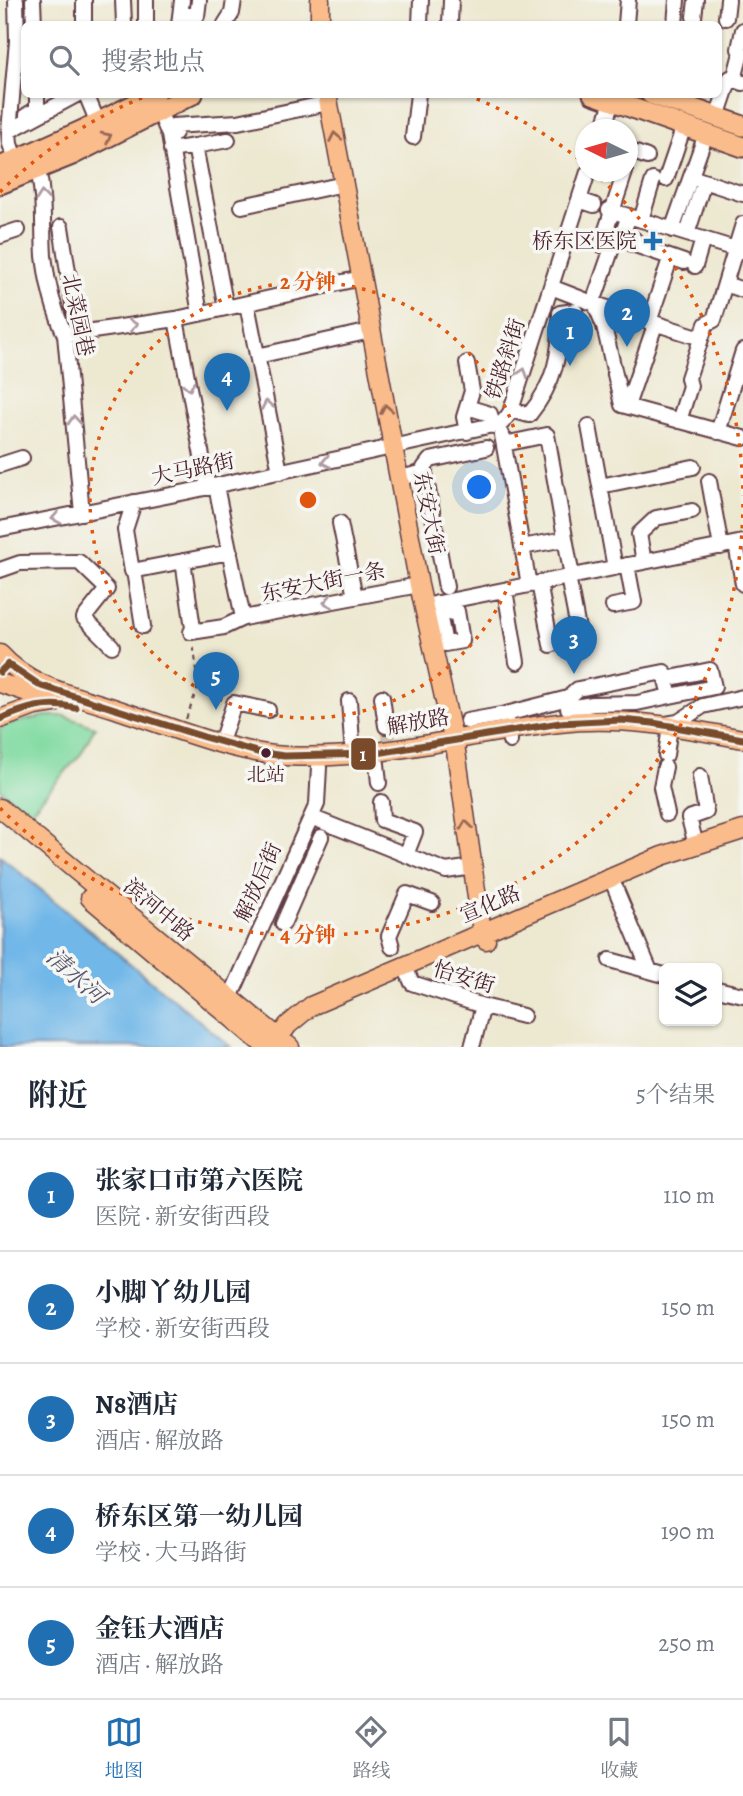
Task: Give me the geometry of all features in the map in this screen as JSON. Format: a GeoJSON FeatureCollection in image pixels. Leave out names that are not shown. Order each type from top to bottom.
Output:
{"type":"FeatureCollection","features":[{"type":"Feature","properties":{"kind":"highway"},"geometry":{"type":"LineString","coordinates":[[8,164],[98,122],[177,98]]}},
{"type":"Feature","properties":{"kind":"highway"},"geometry":{"type":"LineString","coordinates":[[604,98],[743,147]]}},
{"type":"Feature","properties":{"kind":"highway"},"geometry":{"type":"LineString","coordinates":[[662,98],[743,126]]}},
{"type":"Feature","properties":{"kind":"highway"},"geometry":{"type":"LineString","coordinates":[[0,184],[72,155],[157,103]]}},
{"type":"Feature","properties":{"kind":"main road"},"geometry":{"type":"LineString","coordinates":[[320,0],[320,21]]}},
{"type":"Feature","properties":{"kind":"main road","name":"东安大街"},"geometry":{"type":"LineString","coordinates":[[328,99],[419,584],[433,608],[484,936]]}},
{"type":"Feature","properties":{"kind":"main road"},"geometry":{"type":"LineString","coordinates":[[4,674],[39,685],[62,698]]}},
{"type":"Feature","properties":{"kind":"main road"},"geometry":{"type":"LineString","coordinates":[[0,719],[62,698]]}},
{"type":"Feature","properties":{"kind":"main road","name":"解放路"},"geometry":{"type":"LineString","coordinates":[[62,698],[221,742],[284,756],[353,755],[389,739],[455,745]]}},
{"type":"Feature","properties":{"kind":"main road","name":"解放路"},"geometry":{"type":"LineString","coordinates":[[62,698],[215,753],[253,762],[319,767],[377,764],[455,745],[509,728],[569,715],[636,718],[664,729],[743,739]]}},
{"type":"Feature","properties":{"kind":"main road","name":"解放路"},"geometry":{"type":"LineString","coordinates":[[705,736],[743,750]]}},
{"type":"Feature","properties":{"kind":"main road","name":"滨河中路"},"geometry":{"type":"LineString","coordinates":[[0,808],[225,1003]]}},
{"type":"Feature","properties":{"kind":"main road","name":"滨河中路"},"geometry":{"type":"LineString","coordinates":[[0,822],[279,1045]]}},
{"type":"Feature","properties":{"kind":"main road","name":"宣化路"},"geometry":{"type":"LineString","coordinates":[[279,1045],[312,1016],[402,967],[743,830]]}},
{"type":"Feature","properties":{"kind":"main road","name":"宣化路"},"geometry":{"type":"LineString","coordinates":[[688,851],[743,839]]}},
{"type":"Feature","properties":{"kind":"street"},"geometry":{"type":"LineString","coordinates":[[8,164],[17,41],[16,0]]}},
{"type":"Feature","properties":{"kind":"street"},"geometry":{"type":"LineString","coordinates":[[33,0],[34,21]]}},
{"type":"Feature","properties":{"kind":"street"},"geometry":{"type":"LineString","coordinates":[[83,0],[84,21]]}},
{"type":"Feature","properties":{"kind":"street"},"geometry":{"type":"LineString","coordinates":[[123,0],[124,21]]}},
{"type":"Feature","properties":{"kind":"street"},"geometry":{"type":"LineString","coordinates":[[146,0],[146,21]]}},
{"type":"Feature","properties":{"kind":"street"},"geometry":{"type":"LineString","coordinates":[[181,13],[197,16],[198,0]]}},
{"type":"Feature","properties":{"kind":"street"},"geometry":{"type":"LineString","coordinates":[[227,21],[232,13],[234,0]]}},
{"type":"Feature","properties":{"kind":"street"},"geometry":{"type":"LineString","coordinates":[[423,0],[423,21]]}},
{"type":"Feature","properties":{"kind":"street"},"geometry":{"type":"LineString","coordinates":[[450,21],[451,0]]}},
{"type":"Feature","properties":{"kind":"street"},"geometry":{"type":"LineString","coordinates":[[626,21],[628,0]]}},
{"type":"Feature","properties":{"kind":"street"},"geometry":{"type":"LineString","coordinates":[[681,13],[696,0]]}},
{"type":"Feature","properties":{"kind":"street"},"geometry":{"type":"LineString","coordinates":[[726,18],[728,0]]}},
{"type":"Feature","properties":{"kind":"street"},"geometry":{"type":"LineString","coordinates":[[717,117],[730,78],[740,78],[739,49],[743,30]]}},
{"type":"Feature","properties":{"kind":"street"},"geometry":{"type":"LineString","coordinates":[[9,127],[37,109],[37,98]]}},
{"type":"Feature","properties":{"kind":"street"},"geometry":{"type":"LineString","coordinates":[[9,127],[70,98]]}},
{"type":"Feature","properties":{"kind":"street"},"geometry":{"type":"LineString","coordinates":[[88,98],[98,122]]}},
{"type":"Feature","properties":{"kind":"street"},"geometry":{"type":"LineString","coordinates":[[413,137],[418,98]]}},
{"type":"Feature","properties":{"kind":"street"},"geometry":{"type":"LineString","coordinates":[[169,135],[175,134],[173,126],[238,122],[328,99]]}},
{"type":"Feature","properties":{"kind":"street"},"geometry":{"type":"LineString","coordinates":[[606,119],[612,101]]}},
{"type":"Feature","properties":{"kind":"street"},"geometry":{"type":"LineString","coordinates":[[157,103],[169,135],[200,314]]}},
{"type":"Feature","properties":{"kind":"street"},"geometry":{"type":"LineString","coordinates":[[668,228],[666,183],[684,126]]}},
{"type":"Feature","properties":{"kind":"street"},"geometry":{"type":"LineString","coordinates":[[668,228],[691,177],[706,134]]}},
{"type":"Feature","properties":{"kind":"street"},"geometry":{"type":"LineString","coordinates":[[172,150],[228,139]]}},
{"type":"Feature","properties":{"kind":"street"},"geometry":{"type":"LineString","coordinates":[[195,146],[226,308]]}},
{"type":"Feature","properties":{"kind":"street"},"geometry":{"type":"LineString","coordinates":[[638,156],[650,157],[671,164]]}},
{"type":"Feature","properties":{"kind":"street","name":"北菜园巷"},"geometry":{"type":"LineString","coordinates":[[38,169],[43,195],[44,250],[53,298],[65,335],[82,513]]}},
{"type":"Feature","properties":{"kind":"street"},"geometry":{"type":"LineString","coordinates":[[691,177],[743,194]]}},
{"type":"Feature","properties":{"kind":"street","name":"铁路斜街"},"geometry":{"type":"LineString","coordinates":[[393,448],[497,425],[511,410],[585,182]]}},
{"type":"Feature","properties":{"kind":"street"},"geometry":{"type":"LineString","coordinates":[[620,357],[596,299],[612,248],[601,245],[621,182]]}},
{"type":"Feature","properties":{"kind":"street"},"geometry":{"type":"LineString","coordinates":[[666,183],[622,235],[634,239],[632,244],[690,264],[703,239]]}},
{"type":"Feature","properties":{"kind":"street"},"geometry":{"type":"LineString","coordinates":[[242,206],[344,184]]}},
{"type":"Feature","properties":{"kind":"street"},"geometry":{"type":"LineString","coordinates":[[687,234],[701,191]]}},
{"type":"Feature","properties":{"kind":"street"},"geometry":{"type":"LineString","coordinates":[[579,200],[594,205]]}},
{"type":"Feature","properties":{"kind":"street"},"geometry":{"type":"LineString","coordinates":[[611,211],[739,251]]}},
{"type":"Feature","properties":{"kind":"street"},"geometry":{"type":"LineString","coordinates":[[679,421],[690,386],[688,377],[706,324],[713,320],[724,284],[739,251],[743,224]]}},
{"type":"Feature","properties":{"kind":"street"},"geometry":{"type":"LineString","coordinates":[[53,298],[73,303],[61,227]]}},
{"type":"Feature","properties":{"kind":"street"},"geometry":{"type":"LineString","coordinates":[[0,236],[18,230]]}},
{"type":"Feature","properties":{"kind":"street"},"geometry":{"type":"LineString","coordinates":[[44,250],[64,247]]}},
{"type":"Feature","properties":{"kind":"street"},"geometry":{"type":"LineString","coordinates":[[627,406],[668,262]]}},
{"type":"Feature","properties":{"kind":"street"},"geometry":{"type":"LineString","coordinates":[[65,335],[176,319],[361,278]]}},
{"type":"Feature","properties":{"kind":"street"},"geometry":{"type":"LineString","coordinates":[[724,284],[743,290]]}},
{"type":"Feature","properties":{"kind":"street"},"geometry":{"type":"LineString","coordinates":[[551,288],[596,299],[652,325],[701,338]]}},
{"type":"Feature","properties":{"kind":"street"},"geometry":{"type":"LineString","coordinates":[[247,304],[280,472]]}},
{"type":"Feature","properties":{"kind":"street"},"geometry":{"type":"LineString","coordinates":[[511,410],[529,415],[545,395],[561,345],[560,313],[575,311]]}},
{"type":"Feature","properties":{"kind":"street"},"geometry":{"type":"LineString","coordinates":[[609,313],[610,337],[622,405],[743,438]]}},
{"type":"Feature","properties":{"kind":"street","name":"东安大街一条"},"geometry":{"type":"LineString","coordinates":[[176,319],[243,618],[419,584]]}},
{"type":"Feature","properties":{"kind":"street"},"geometry":{"type":"LineString","coordinates":[[257,356],[371,331]]}},
{"type":"Feature","properties":{"kind":"street"},"geometry":{"type":"LineString","coordinates":[[718,432],[743,352]]}},
{"type":"Feature","properties":{"kind":"street"},"geometry":{"type":"LineString","coordinates":[[467,363],[472,391],[464,417],[467,432]]}},
{"type":"Feature","properties":{"kind":"street"},"geometry":{"type":"LineString","coordinates":[[467,407],[490,414],[504,444],[522,547],[551,645]]}},
{"type":"Feature","properties":{"kind":"street"},"geometry":{"type":"LineString","coordinates":[[589,426],[600,486],[621,567],[634,602],[613,606]]}},
{"type":"Feature","properties":{"kind":"street"},"geometry":{"type":"LineString","coordinates":[[504,444],[547,435],[579,635]]}},
{"type":"Feature","properties":{"kind":"street","name":"大马路街"},"geometry":{"type":"LineString","coordinates":[[0,529],[393,448]]}},
{"type":"Feature","properties":{"kind":"street"},"geometry":{"type":"LineString","coordinates":[[446,587],[424,468],[430,460],[486,448]]}},
{"type":"Feature","properties":{"kind":"street"},"geometry":{"type":"LineString","coordinates":[[0,465],[22,457]]}},
{"type":"Feature","properties":{"kind":"street"},"geometry":{"type":"LineString","coordinates":[[600,486],[693,467]]}},
{"type":"Feature","properties":{"kind":"street"},"geometry":{"type":"LineString","coordinates":[[399,478],[425,472]]}},
{"type":"Feature","properties":{"kind":"street"},"geometry":{"type":"LineString","coordinates":[[709,481],[733,544],[743,584]]}},
{"type":"Feature","properties":{"kind":"street"},"geometry":{"type":"LineString","coordinates":[[134,502],[125,530],[143,626]]}},
{"type":"Feature","properties":{"kind":"street"},"geometry":{"type":"LineString","coordinates":[[644,562],[639,534],[656,518],[692,510]]}},
{"type":"Feature","properties":{"kind":"street"},"geometry":{"type":"LineString","coordinates":[[340,523],[355,597]]}},
{"type":"Feature","properties":{"kind":"street"},"geometry":{"type":"LineString","coordinates":[[409,530],[435,525]]}},
{"type":"Feature","properties":{"kind":"street"},"geometry":{"type":"LineString","coordinates":[[522,547],[565,539]]}},
{"type":"Feature","properties":{"kind":"street"},"geometry":{"type":"LineString","coordinates":[[433,608],[505,590],[733,544]]}},
{"type":"Feature","properties":{"kind":"street"},"geometry":{"type":"LineString","coordinates":[[134,570],[230,552]]}},
{"type":"Feature","properties":{"kind":"street"},"geometry":{"type":"LineString","coordinates":[[183,561],[192,630],[224,627],[243,618]]}},
{"type":"Feature","properties":{"kind":"street"},"geometry":{"type":"LineString","coordinates":[[0,570],[20,563],[79,562],[107,589],[84,618],[112,646]]}},
{"type":"Feature","properties":{"kind":"street"},"geometry":{"type":"LineString","coordinates":[[505,590],[517,662]]}},
{"type":"Feature","properties":{"kind":"street"},"geometry":{"type":"LineString","coordinates":[[636,718],[670,696],[714,687],[710,670],[666,679]]}},
{"type":"Feature","properties":{"kind":"street"},"geometry":{"type":"LineString","coordinates":[[569,715],[578,689],[664,672],[670,696]]}},
{"type":"Feature","properties":{"kind":"street"},"geometry":{"type":"LineString","coordinates":[[382,697],[389,739]]}},
{"type":"Feature","properties":{"kind":"street"},"geometry":{"type":"LineString","coordinates":[[667,814],[660,787],[666,761],[664,729],[703,706],[743,697]]}},
{"type":"Feature","properties":{"kind":"street"},"geometry":{"type":"LineString","coordinates":[[349,701],[353,755]]}},
{"type":"Feature","properties":{"kind":"street"},"geometry":{"type":"LineString","coordinates":[[221,742],[234,703],[268,710]]}},
{"type":"Feature","properties":{"kind":"street"},"geometry":{"type":"LineString","coordinates":[[698,709],[698,723],[705,736]]}},
{"type":"Feature","properties":{"kind":"street"},"geometry":{"type":"LineString","coordinates":[[467,721],[509,728]]}},
{"type":"Feature","properties":{"kind":"street"},"geometry":{"type":"LineString","coordinates":[[377,764],[379,783]]}},
{"type":"Feature","properties":{"kind":"street","name":"解放后街"},"geometry":{"type":"LineString","coordinates":[[225,1003],[317,804],[319,767]]}},
{"type":"Feature","properties":{"kind":"street"},"geometry":{"type":"LineString","coordinates":[[688,851],[689,818],[706,812],[701,776]]}},
{"type":"Feature","properties":{"kind":"street"},"geometry":{"type":"LineString","coordinates":[[381,802],[382,820],[415,832],[408,850]]}},
{"type":"Feature","properties":{"kind":"street"},"geometry":{"type":"LineString","coordinates":[[311,817],[446,871],[472,867]]}},
{"type":"Feature","properties":{"kind":"street"},"geometry":{"type":"LineString","coordinates":[[283,924],[318,842],[299,841]]}},
{"type":"Feature","properties":{"kind":"street"},"geometry":{"type":"LineString","coordinates":[[613,882],[657,973]]}},
{"type":"Feature","properties":{"kind":"street"},"geometry":{"type":"LineString","coordinates":[[393,947],[389,936],[407,894],[432,903]]}},
{"type":"Feature","properties":{"kind":"street"},"geometry":{"type":"LineString","coordinates":[[610,960],[657,973]]}},
{"type":"Feature","properties":{"kind":"street","name":"怡安街"},"geometry":{"type":"LineString","coordinates":[[402,967],[412,983],[523,1016]]}},
{"type":"Feature","properties":{"kind":"street"},"geometry":{"type":"LineString","coordinates":[[722,990],[743,996]]}},
{"type":"Feature","properties":{"kind":"street"},"geometry":{"type":"LineString","coordinates":[[472,1047],[483,1006]]}},
{"type":"Feature","properties":{"kind":"path"},"geometry":{"type":"LineString","coordinates":[[182,730],[199,684],[192,630]]}},
{"type":"Feature","properties":{"kind":"green space"},"geometry":{"type":"Polygon","coordinates":[[[45,716],[65,716],[95,727],[81,754],[29,813],[0,789],[0,729],[4,725],[45,716]]]}},
{"type":"Feature","properties":{"kind":"water","name":"清水河"},"geometry":{"type":"Polygon","coordinates":[[[0,856],[231,1047],[0,1047],[0,856]]]}},
{"type":"Feature","properties":{"kind":"tunnel"},"geometry":{"type":"LineString","coordinates":[[386,726],[389,740]]}},
{"type":"Feature","properties":{"kind":"transit line","name":"1"},"geometry":{"type":"LineString","coordinates":[[0,672],[8,664],[39,685],[204,737],[257,752],[284,756],[371,754],[560,723],[621,720],[743,739]]}},
{"type":"Feature","properties":{"kind":"transit line","name":"1"},"geometry":{"type":"LineString","coordinates":[[0,719],[37,707],[56,705],[76,708]]}},
{"type":"Feature","properties":{"kind":"place","name":"桥东区医院"},"geometry":{"type":"Point","coordinates":[653,241]}},
{"type":"Feature","properties":{"kind":"place","name":"小脚丫幼儿园"},"geometry":{"type":"Point","coordinates":[627,347]}},
{"type":"Feature","properties":{"kind":"place","name":"张家口市第六医院"},"geometry":{"type":"Point","coordinates":[570,366]}},
{"type":"Feature","properties":{"kind":"place","name":"桥东区第一幼儿园"},"geometry":{"type":"Point","coordinates":[227,411]}},
{"type":"Feature","properties":{"kind":"place","name":"N8酒店"},"geometry":{"type":"Point","coordinates":[574,674]}},
{"type":"Feature","properties":{"kind":"place","name":"金钰大酒店"},"geometry":{"type":"Point","coordinates":[216,710]}},
{"type":"Feature","properties":{"kind":"place","name":"北站"},"geometry":{"type":"Point","coordinates":[266,753]}}]}
